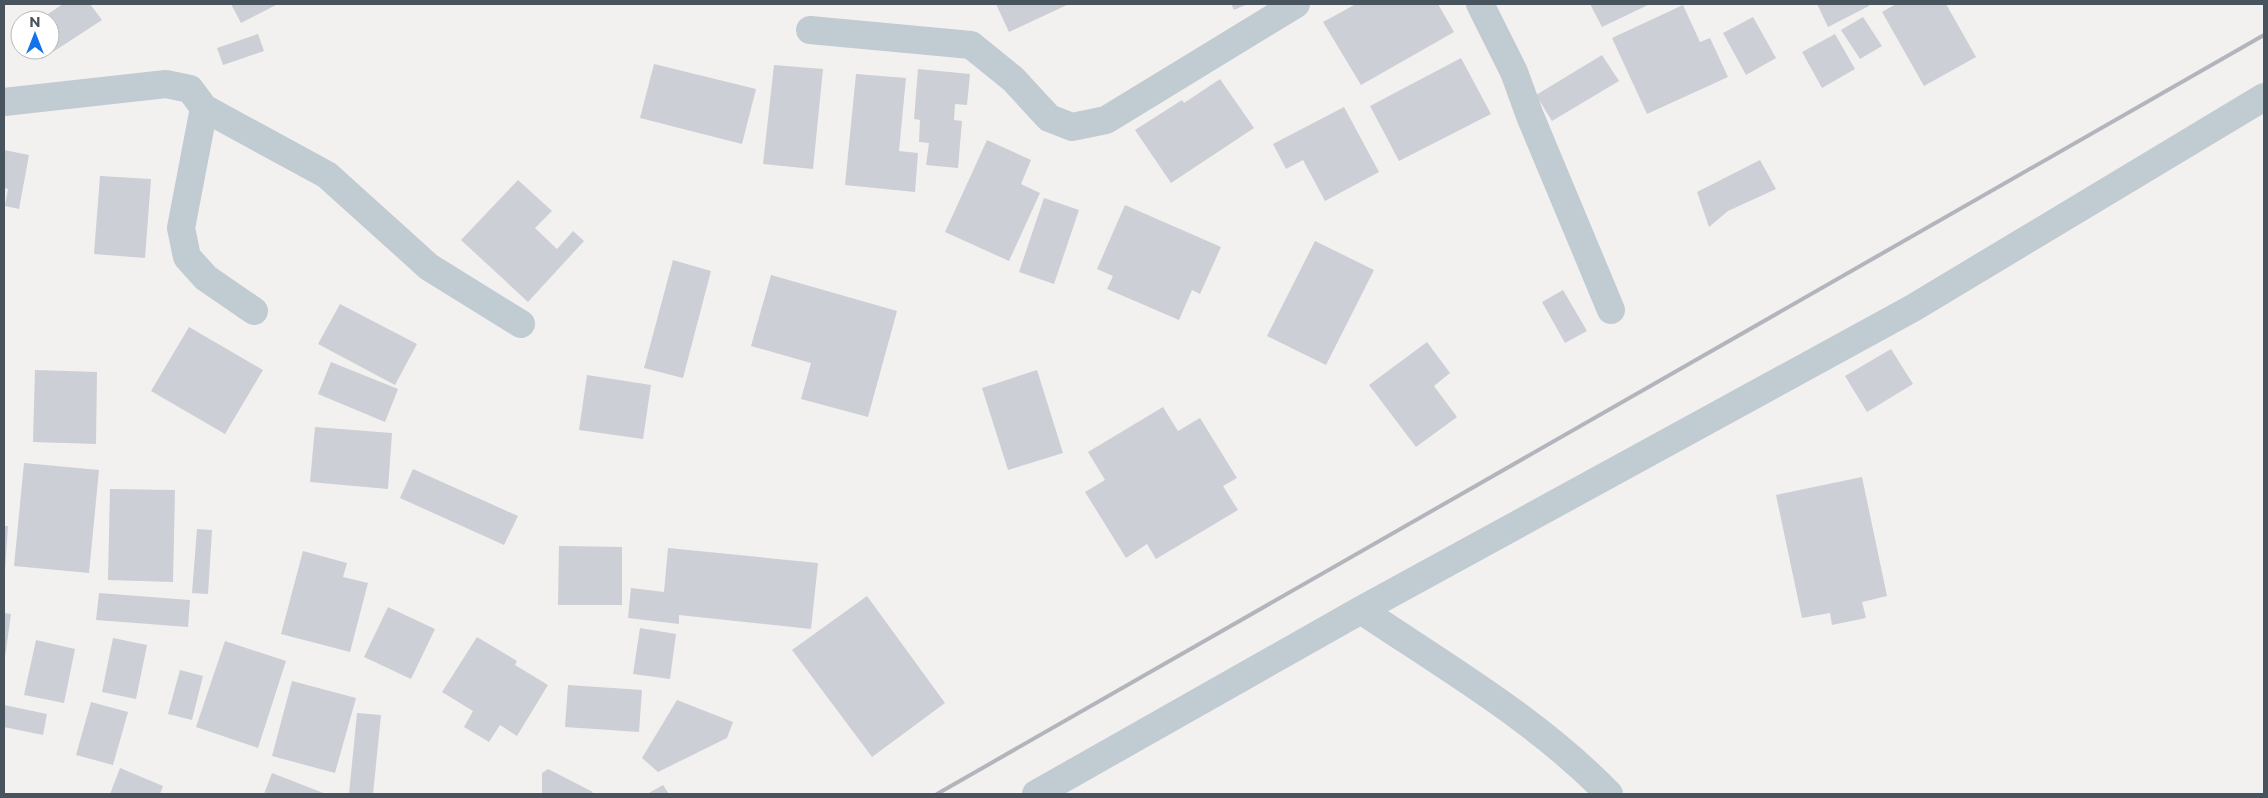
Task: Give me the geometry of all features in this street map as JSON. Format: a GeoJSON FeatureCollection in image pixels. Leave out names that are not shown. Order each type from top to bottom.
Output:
{"type":"FeatureCollection","features":[{"type":"Feature","properties":{"kind":"street"},"geometry":{"type":"LineString","coordinates":[[810,30],[971,44],[1013,79],[1048,118],[1072,127],[1106,120],[1296,4]]}},
{"type":"Feature","properties":{"kind":"street"},"geometry":{"type":"LineString","coordinates":[[1480,4],[1514,72],[1530,116],[1611,310]]}},
{"type":"Feature","properties":{"kind":"street"},"geometry":{"type":"LineString","coordinates":[[4,102],[166,84],[190,90],[204,108],[327,175],[429,267],[521,324]]}},
{"type":"Feature","properties":{"kind":"street"},"geometry":{"type":"LineString","coordinates":[[1036,794],[1361,610],[1912,308],[2264,97]]}},
{"type":"Feature","properties":{"kind":"street"},"geometry":{"type":"LineString","coordinates":[[204,108],[181,228],[188,258],[206,278],[254,311]]}},
{"type":"Feature","properties":{"kind":"street"},"geometry":{"type":"LineString","coordinates":[[1361,610],[1502,705],[1582,767],[1609,794]]}},
{"type":"Feature","properties":{"kind":"building"},"geometry":{"type":"Polygon","coordinates":[[[63,4],[90,4],[102,20],[60,47],[60,10],[54,10],[63,4]]]}},
{"type":"Feature","properties":{"kind":"building"},"geometry":{"type":"Polygon","coordinates":[[[231,4],[278,4],[241,23],[231,4]]]}},
{"type":"Feature","properties":{"kind":"building"},"geometry":{"type":"Polygon","coordinates":[[[996,4],[1069,4],[1009,32],[996,4]]]}},
{"type":"Feature","properties":{"kind":"building"},"geometry":{"type":"Polygon","coordinates":[[[1231,4],[1248,4],[1234,10],[1231,4]]]}},
{"type":"Feature","properties":{"kind":"building"},"geometry":{"type":"Polygon","coordinates":[[[1356,4],[1438,4],[1454,32],[1361,85],[1323,22],[1356,4]]]}},
{"type":"Feature","properties":{"kind":"building"},"geometry":{"type":"Polygon","coordinates":[[[1590,4],[1650,4],[1602,27],[1590,4]]]}},
{"type":"Feature","properties":{"kind":"building"},"geometry":{"type":"Polygon","coordinates":[[[1817,4],[1868,4],[1869,6],[1828,27],[1817,4]]]}},
{"type":"Feature","properties":{"kind":"building"},"geometry":{"type":"Polygon","coordinates":[[[1896,4],[1946,4],[1976,57],[1924,86],[1882,12],[1896,4]]]}},
{"type":"Feature","properties":{"kind":"building"},"geometry":{"type":"Polygon","coordinates":[[[1683,5],[1700,42],[1710,38],[1728,77],[1647,114],[1612,38],[1683,5]]]}},
{"type":"Feature","properties":{"kind":"building"},"geometry":{"type":"Polygon","coordinates":[[[1753,17],[1776,58],[1746,75],[1723,33],[1753,17]]]}},
{"type":"Feature","properties":{"kind":"building"},"geometry":{"type":"Polygon","coordinates":[[[1863,17],[1882,46],[1860,59],[1841,30],[1863,17]]]}},
{"type":"Feature","properties":{"kind":"building"},"geometry":{"type":"Polygon","coordinates":[[[258,34],[264,51],[223,65],[217,48],[258,34]]]}},
{"type":"Feature","properties":{"kind":"building"},"geometry":{"type":"Polygon","coordinates":[[[1835,34],[1855,69],[1822,88],[1802,52],[1835,34]]]}},
{"type":"Feature","properties":{"kind":"building"},"geometry":{"type":"Polygon","coordinates":[[[1602,55],[1619,81],[1552,121],[1536,95],[1602,55]]]}},
{"type":"Feature","properties":{"kind":"building"},"geometry":{"type":"Polygon","coordinates":[[[1461,58],[1491,114],[1399,161],[1370,106],[1461,58]]]}},
{"type":"Feature","properties":{"kind":"building"},"geometry":{"type":"Polygon","coordinates":[[[654,64],[756,89],[742,144],[640,118],[654,64]]]}},
{"type":"Feature","properties":{"kind":"building"},"geometry":{"type":"Polygon","coordinates":[[[774,65],[823,69],[813,169],[763,164],[774,65]]]}},
{"type":"Feature","properties":{"kind":"building"},"geometry":{"type":"Polygon","coordinates":[[[918,69],[970,74],[967,105],[955,104],[954,120],[962,121],[958,168],[926,165],[929,143],[919,142],[920,120],[914,119],[918,69]]]}},
{"type":"Feature","properties":{"kind":"building"},"geometry":{"type":"Polygon","coordinates":[[[856,74],[906,78],[899,151],[918,153],[915,192],[845,185],[856,74]]]}},
{"type":"Feature","properties":{"kind":"building"},"geometry":{"type":"Polygon","coordinates":[[[1220,79],[1254,128],[1171,183],[1135,130],[1182,100],[1184,103],[1220,79]]]}},
{"type":"Feature","properties":{"kind":"building"},"geometry":{"type":"Polygon","coordinates":[[[1344,107],[1379,172],[1325,201],[1303,160],[1286,169],[1273,144],[1344,107]]]}},
{"type":"Feature","properties":{"kind":"building"},"geometry":{"type":"Polygon","coordinates":[[[987,140],[1031,160],[1021,184],[1040,193],[1009,261],[945,232],[987,140]]]}},
{"type":"Feature","properties":{"kind":"building"},"geometry":{"type":"Polygon","coordinates":[[[4,150],[29,155],[19,209],[5,206],[8,189],[4,188],[4,150]]]}},
{"type":"Feature","properties":{"kind":"building"},"geometry":{"type":"Polygon","coordinates":[[[1760,160],[1776,189],[1728,211],[1709,227],[1697,192],[1760,160]]]}},
{"type":"Feature","properties":{"kind":"building"},"geometry":{"type":"Polygon","coordinates":[[[100,176],[151,179],[145,258],[94,254],[100,176]]]}},
{"type":"Feature","properties":{"kind":"building"},"geometry":{"type":"Polygon","coordinates":[[[518,180],[552,211],[535,228],[557,249],[573,231],[584,241],[528,302],[461,240],[518,180]]]}},
{"type":"Feature","properties":{"kind":"building"},"geometry":{"type":"Polygon","coordinates":[[[1044,198],[1079,210],[1054,284],[1019,272],[1044,198]]]}},
{"type":"Feature","properties":{"kind":"building"},"geometry":{"type":"Polygon","coordinates":[[[1125,205],[1221,247],[1200,294],[1192,290],[1179,320],[1107,289],[1113,276],[1097,269],[1125,205]]]}},
{"type":"Feature","properties":{"kind":"building"},"geometry":{"type":"Polygon","coordinates":[[[1315,241],[1374,270],[1326,365],[1267,336],[1315,241]]]}},
{"type":"Feature","properties":{"kind":"building"},"geometry":{"type":"Polygon","coordinates":[[[673,260],[711,271],[683,378],[644,368],[673,260]]]}},
{"type":"Feature","properties":{"kind":"building"},"geometry":{"type":"Polygon","coordinates":[[[771,275],[897,311],[868,417],[801,399],[811,363],[751,346],[771,275]]]}},
{"type":"Feature","properties":{"kind":"building"},"geometry":{"type":"Polygon","coordinates":[[[1563,290],[1587,331],[1565,343],[1542,302],[1563,290]]]}},
{"type":"Feature","properties":{"kind":"building"},"geometry":{"type":"Polygon","coordinates":[[[340,304],[417,344],[395,385],[318,344],[340,304]]]}},
{"type":"Feature","properties":{"kind":"building"},"geometry":{"type":"Polygon","coordinates":[[[189,327],[263,370],[225,434],[151,391],[189,327]]]}},
{"type":"Feature","properties":{"kind":"building"},"geometry":{"type":"Polygon","coordinates":[[[1427,342],[1450,373],[1434,386],[1457,417],[1416,447],[1369,385],[1427,342]]]}},
{"type":"Feature","properties":{"kind":"building"},"geometry":{"type":"Polygon","coordinates":[[[1891,349],[1913,384],[1867,412],[1845,376],[1891,349]]]}},
{"type":"Feature","properties":{"kind":"building"},"geometry":{"type":"Polygon","coordinates":[[[331,362],[398,389],[385,422],[318,394],[331,362]]]}},
{"type":"Feature","properties":{"kind":"building"},"geometry":{"type":"Polygon","coordinates":[[[35,370],[97,372],[96,444],[33,442],[35,370]]]}},
{"type":"Feature","properties":{"kind":"building"},"geometry":{"type":"Polygon","coordinates":[[[1037,370],[1063,453],[1008,470],[982,388],[1037,370]]]}},
{"type":"Feature","properties":{"kind":"building"},"geometry":{"type":"Polygon","coordinates":[[[587,375],[651,385],[643,439],[579,430],[587,375]]]}},
{"type":"Feature","properties":{"kind":"building"},"geometry":{"type":"Polygon","coordinates":[[[1163,407],[1178,431],[1200,418],[1237,478],[1223,486],[1238,510],[1156,559],[1147,544],[1126,558],[1085,492],[1105,480],[1088,452],[1163,407]]]}},
{"type":"Feature","properties":{"kind":"building"},"geometry":{"type":"Polygon","coordinates":[[[315,427],[392,433],[388,489],[310,482],[315,427]]]}},
{"type":"Feature","properties":{"kind":"building"},"geometry":{"type":"Polygon","coordinates":[[[24,463],[99,470],[89,573],[14,566],[24,463]]]}},
{"type":"Feature","properties":{"kind":"building"},"geometry":{"type":"Polygon","coordinates":[[[413,469],[518,516],[504,545],[400,498],[413,469]]]}},
{"type":"Feature","properties":{"kind":"building"},"geometry":{"type":"Polygon","coordinates":[[[1862,477],[1887,596],[1862,602],[1866,618],[1832,625],[1830,613],[1802,618],[1776,495],[1862,477]]]}},
{"type":"Feature","properties":{"kind":"building"},"geometry":{"type":"Polygon","coordinates":[[[110,489],[175,490],[173,582],[108,580],[110,489]]]}},
{"type":"Feature","properties":{"kind":"building"},"geometry":{"type":"Polygon","coordinates":[[[4,526],[8,526],[5,570],[4,570],[4,526]]]}},
{"type":"Feature","properties":{"kind":"building"},"geometry":{"type":"Polygon","coordinates":[[[197,529],[212,530],[208,594],[192,593],[197,529]]]}},
{"type":"Feature","properties":{"kind":"building"},"geometry":{"type":"Polygon","coordinates":[[[559,546],[622,547],[622,605],[558,605],[559,546]]]}},
{"type":"Feature","properties":{"kind":"building"},"geometry":{"type":"Polygon","coordinates":[[[668,548],[818,563],[811,629],[679,615],[679,624],[628,618],[631,588],[664,592],[668,548]]]}},
{"type":"Feature","properties":{"kind":"building"},"geometry":{"type":"Polygon","coordinates":[[[303,551],[347,563],[343,577],[368,583],[350,652],[281,634],[303,551]]]}},
{"type":"Feature","properties":{"kind":"building"},"geometry":{"type":"Polygon","coordinates":[[[99,593],[190,600],[188,627],[96,620],[99,593]]]}},
{"type":"Feature","properties":{"kind":"building"},"geometry":{"type":"Polygon","coordinates":[[[867,596],[945,703],[872,757],[792,650],[867,596]]]}},
{"type":"Feature","properties":{"kind":"building"},"geometry":{"type":"Polygon","coordinates":[[[388,607],[435,629],[411,679],[364,657],[388,607]]]}},
{"type":"Feature","properties":{"kind":"building"},"geometry":{"type":"Polygon","coordinates":[[[4,613],[11,614],[5,657],[4,657],[4,613]]]}},
{"type":"Feature","properties":{"kind":"building"},"geometry":{"type":"Polygon","coordinates":[[[640,628],[676,634],[670,679],[633,674],[640,628]]]}},
{"type":"Feature","properties":{"kind":"building"},"geometry":{"type":"Polygon","coordinates":[[[477,637],[517,661],[515,665],[548,685],[517,736],[500,725],[489,742],[464,727],[473,711],[442,692],[477,637]]]}},
{"type":"Feature","properties":{"kind":"building"},"geometry":{"type":"Polygon","coordinates":[[[113,638],[147,645],[136,699],[102,692],[113,638]]]}},
{"type":"Feature","properties":{"kind":"building"},"geometry":{"type":"Polygon","coordinates":[[[36,640],[75,649],[64,703],[24,695],[36,640]]]}},
{"type":"Feature","properties":{"kind":"building"},"geometry":{"type":"Polygon","coordinates":[[[225,641],[286,661],[258,748],[196,727],[225,641]]]}},
{"type":"Feature","properties":{"kind":"building"},"geometry":{"type":"Polygon","coordinates":[[[180,670],[203,676],[192,720],[168,714],[180,670]]]}},
{"type":"Feature","properties":{"kind":"building"},"geometry":{"type":"Polygon","coordinates":[[[292,681],[356,698],[335,773],[272,756],[292,681]]]}},
{"type":"Feature","properties":{"kind":"building"},"geometry":{"type":"Polygon","coordinates":[[[568,685],[642,690],[639,732],[565,727],[568,685]]]}},
{"type":"Feature","properties":{"kind":"building"},"geometry":{"type":"Polygon","coordinates":[[[677,700],[733,722],[727,738],[658,772],[642,758],[677,700]]]}},
{"type":"Feature","properties":{"kind":"building"},"geometry":{"type":"Polygon","coordinates":[[[91,702],[128,712],[113,765],[76,755],[91,702]]]}},
{"type":"Feature","properties":{"kind":"building"},"geometry":{"type":"Polygon","coordinates":[[[4,705],[47,714],[43,735],[4,727],[4,705]]]}},
{"type":"Feature","properties":{"kind":"building"},"geometry":{"type":"Polygon","coordinates":[[[357,713],[381,715],[373,794],[349,794],[357,713]]]}},
{"type":"Feature","properties":{"kind":"building"},"geometry":{"type":"Polygon","coordinates":[[[120,768],[163,786],[160,794],[110,794],[120,768]]]}},
{"type":"Feature","properties":{"kind":"building"},"geometry":{"type":"Polygon","coordinates":[[[548,769],[593,792],[591,794],[542,794],[542,773],[548,769]]]}},
{"type":"Feature","properties":{"kind":"building"},"geometry":{"type":"Polygon","coordinates":[[[272,773],[326,794],[264,794],[272,773]]]}},
{"type":"Feature","properties":{"kind":"building"},"geometry":{"type":"Polygon","coordinates":[[[663,785],[669,794],[647,794],[663,785]]]}},
{"type":"Feature","properties":{"kind":"railway"},"geometry":{"type":"LineString","coordinates":[[937,794],[2264,35]]}}]}
